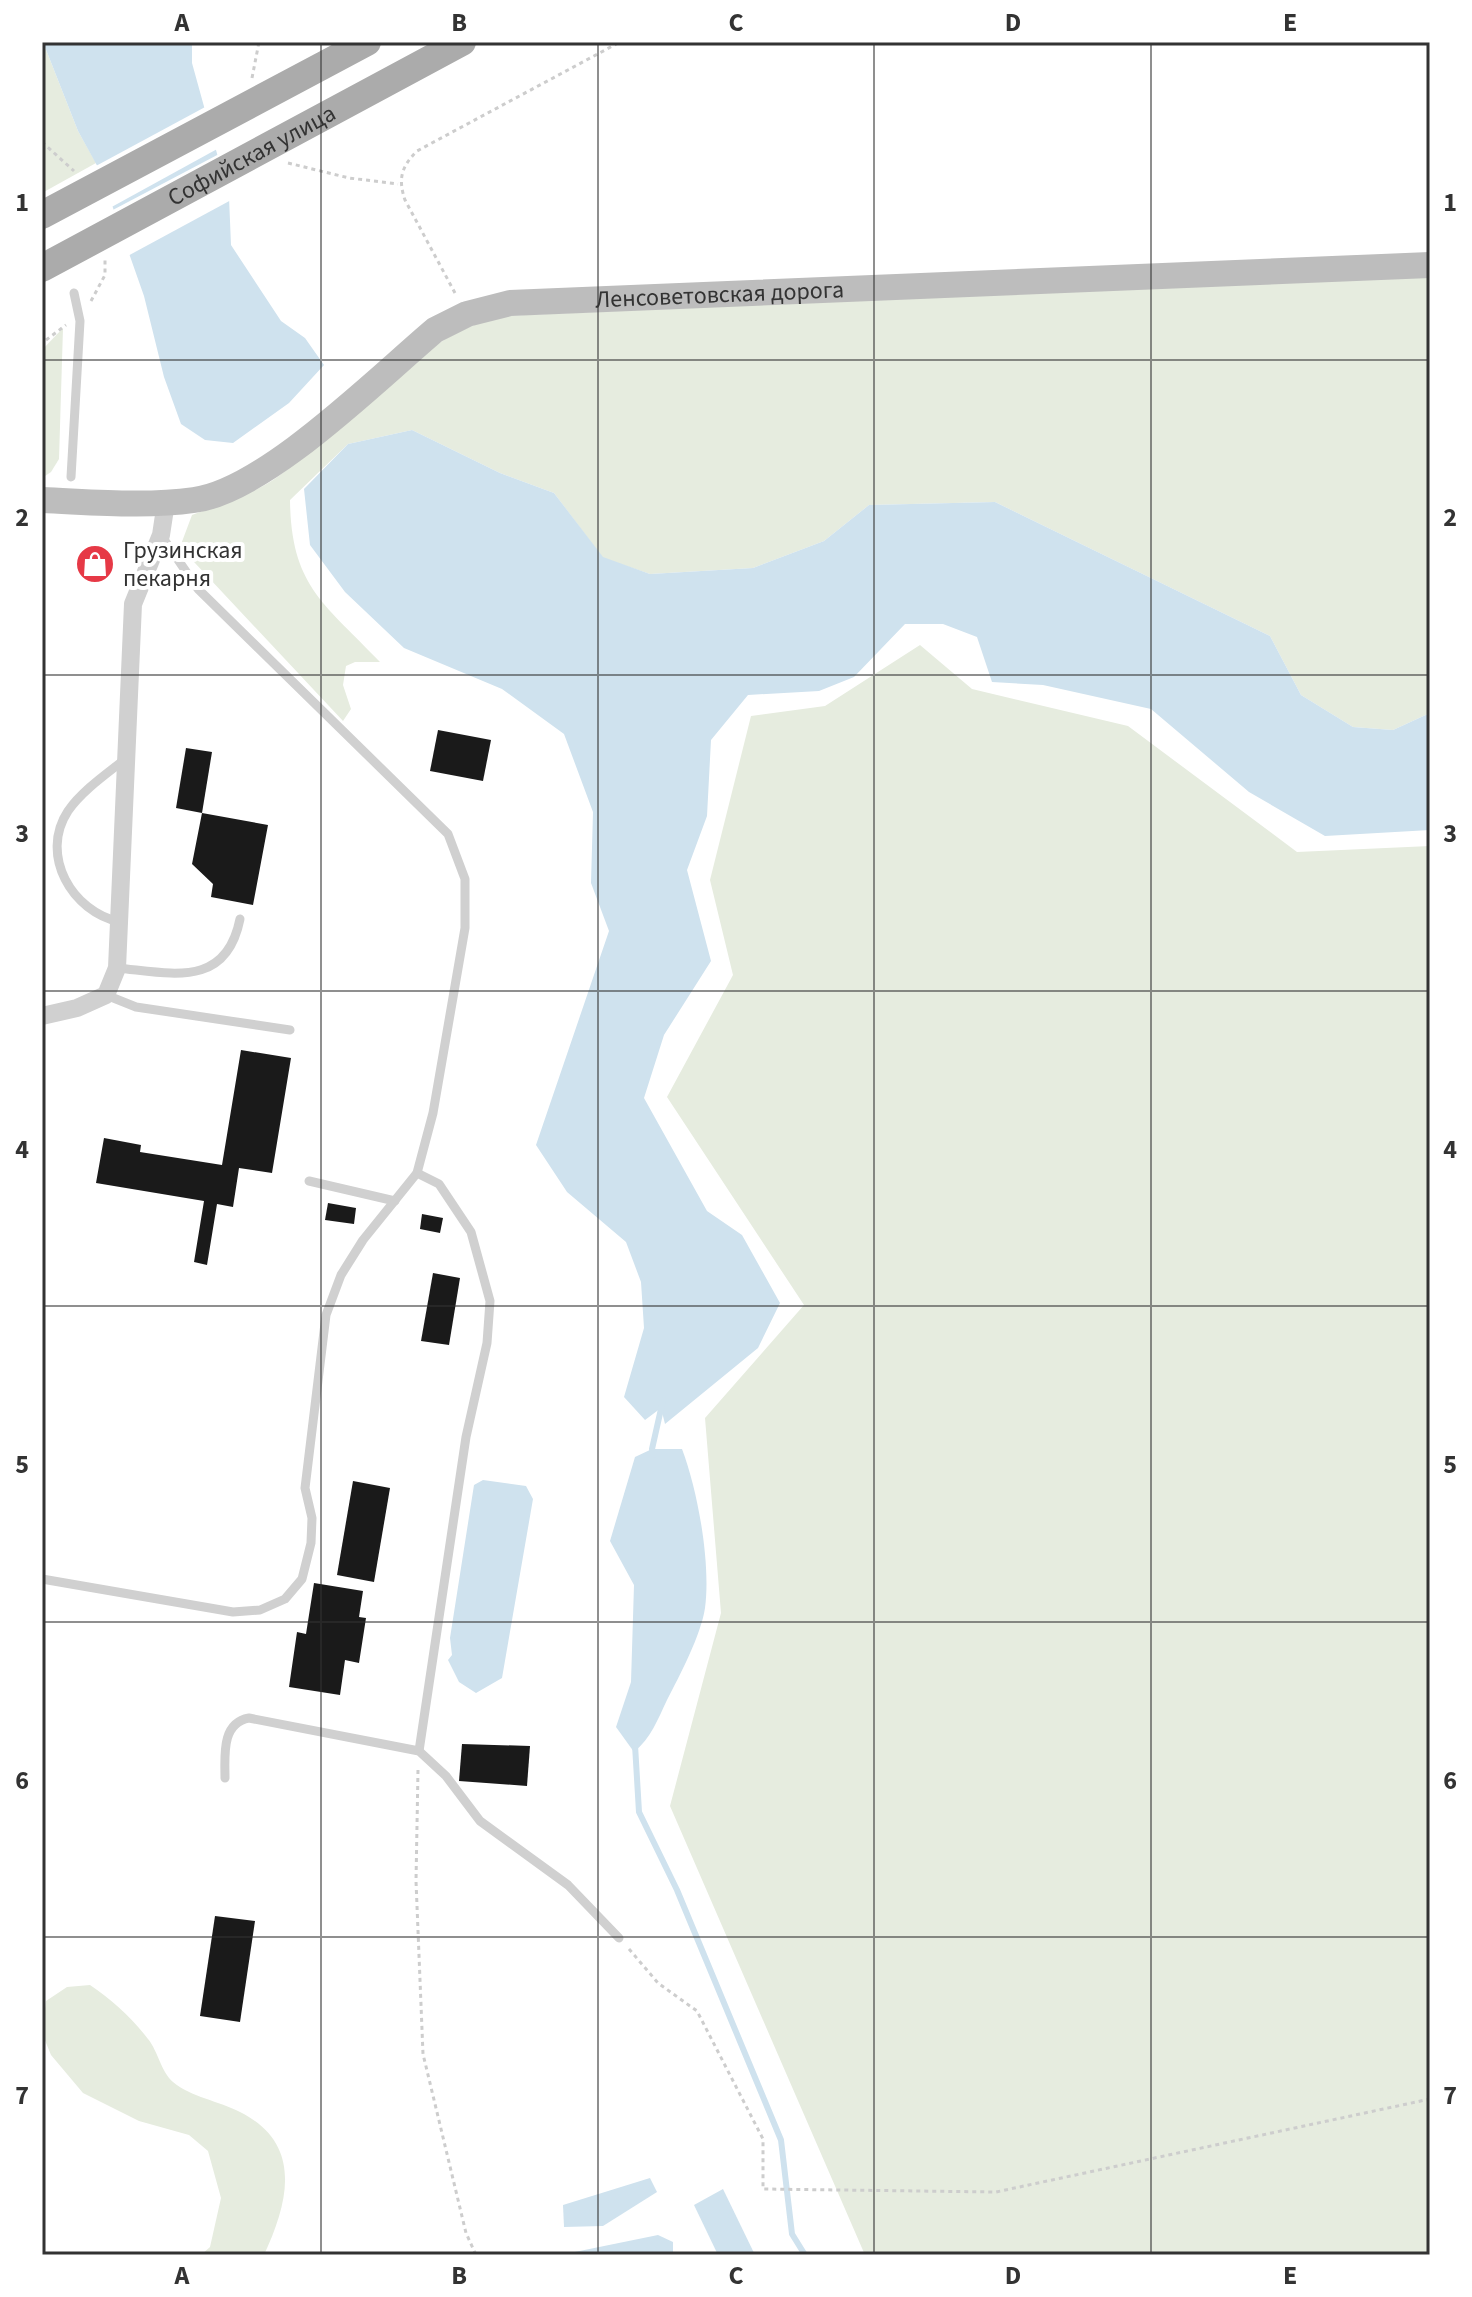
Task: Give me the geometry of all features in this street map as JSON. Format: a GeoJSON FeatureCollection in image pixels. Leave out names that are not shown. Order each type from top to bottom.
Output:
{"type":"FeatureCollection","features":[{"type":"Feature","properties":{"kind":"main road","name":"Софийская улица"},"geometry":{"type":"LineString","coordinates":[[42,215],[251,95],[367,42]]}},
{"type":"Feature","properties":{"kind":"main road","name":"Софийская улица"},"geometry":{"type":"LineString","coordinates":[[42,268],[280,153],[462,42]]}},
{"type":"Feature","properties":{"kind":"street","name":"Ленсоветовская дорога"},"geometry":{"type":"LineString","coordinates":[[42,500],[72,489],[166,502],[196,500],[229,490],[266,470],[435,330],[467,314],[510,303],[1430,265]]}},
{"type":"Feature","properties":{"kind":"street"},"geometry":{"type":"LineString","coordinates":[[42,1016],[77,1008],[106,995],[117,968],[133,604],[161,535],[166,502]]}},
{"type":"Feature","properties":{"kind":"lane"},"geometry":{"type":"LineString","coordinates":[[72,489],[80,321],[74,293]]}},
{"type":"Feature","properties":{"kind":"lane"},"geometry":{"type":"LineString","coordinates":[[42,1579],[233,1612],[260,1610],[285,1599],[302,1579],[311,1543],[312,1518],[305,1488],[326,1315],[341,1275],[417,1173],[433,1113],[465,928],[465,879],[448,834],[198,589],[174,559],[161,535]]}},
{"type":"Feature","properties":{"kind":"lane"},"geometry":{"type":"LineString","coordinates":[[120,922],[100,918],[79,903],[58,858],[58,832],[69,810],[125,759]]}},
{"type":"Feature","properties":{"kind":"lane"},"geometry":{"type":"LineString","coordinates":[[117,968],[186,975],[203,970],[223,957],[235,943],[240,919]]}},
{"type":"Feature","properties":{"kind":"lane"},"geometry":{"type":"LineString","coordinates":[[106,995],[136,1007],[290,1030]]}},
{"type":"Feature","properties":{"kind":"lane"},"geometry":{"type":"LineString","coordinates":[[417,1173],[439,1184],[471,1232],[490,1301],[487,1343],[466,1437],[419,1751]]}},
{"type":"Feature","properties":{"kind":"lane"},"geometry":{"type":"LineString","coordinates":[[309,1181],[395,1201]]}},
{"type":"Feature","properties":{"kind":"lane"},"geometry":{"type":"LineString","coordinates":[[225,1778],[225,1750],[231,1727],[238,1720],[249,1718],[419,1751],[446,1776],[480,1821],[568,1885],[619,1938]]}},
{"type":"Feature","properties":{"kind":"path"},"geometry":{"type":"LineString","coordinates":[[251,95],[259,42]]}},
{"type":"Feature","properties":{"kind":"path"},"geometry":{"type":"LineString","coordinates":[[467,314],[405,200],[400,184],[403,164],[417,151],[620,42]]}},
{"type":"Feature","properties":{"kind":"path"},"geometry":{"type":"LineString","coordinates":[[280,153],[349,178],[400,184]]}},
{"type":"Feature","properties":{"kind":"path"},"geometry":{"type":"LineString","coordinates":[[419,1751],[416,1881],[423,2054],[466,2233],[476,2255]]}},
{"type":"Feature","properties":{"kind":"path"},"geometry":{"type":"LineString","coordinates":[[619,1938],[658,1983],[697,2011],[763,2139],[763,2189],[996,2192],[1430,2099]]}},
{"type":"Feature","properties":{"kind":"shaded area"},"geometry":{"type":"Polygon","coordinates":[[[43,42],[78,131],[96,163],[42,193],[43,42]]]}},
{"type":"Feature","properties":{"kind":"shaded area"},"geometry":{"type":"Polygon","coordinates":[[[1430,275],[1430,713],[1393,730],[1353,727],[1301,695],[1270,636],[995,502],[869,505],[824,541],[753,568],[650,574],[603,558],[554,493],[500,473],[412,430],[348,444],[290,500],[292,530],[304,574],[328,608],[380,662],[355,662],[346,666],[343,685],[351,709],[343,721],[180,547],[192,515],[246,494],[276,478],[410,363],[469,327],[502,316],[1430,275]]]}},
{"type":"Feature","properties":{"kind":"shaded area"},"geometry":{"type":"Polygon","coordinates":[[[63,328],[59,459],[51,472],[42,478],[42,350],[63,328]]]}},
{"type":"Feature","properties":{"kind":"shaded area"},"geometry":{"type":"Polygon","coordinates":[[[920,645],[972,689],[1128,726],[1297,852],[1430,846],[1430,2255],[865,2255],[670,1806],[721,1613],[705,1418],[804,1305],[667,1097],[733,975],[710,880],[751,716],[825,706],[920,645]]]}},
{"type":"Feature","properties":{"kind":"shaded area"},"geometry":{"type":"Polygon","coordinates":[[[90,1985],[142,2031],[173,2082],[240,2112],[260,2125],[274,2141],[282,2158],[284,2195],[264,2255],[201,2255],[210,2247],[221,2198],[208,2151],[189,2135],[139,2121],[83,2093],[51,2055],[42,2033],[46,2001],[67,1987],[90,1985]]]}},
{"type":"Feature","properties":{"kind":"water"},"geometry":{"type":"Polygon","coordinates":[[[43,42],[192,42],[192,63],[229,197],[231,245],[281,321],[305,338],[324,365],[289,403],[233,443],[205,440],[181,424],[164,377],[144,296],[100,171],[78,131],[43,42]]]}},
{"type":"Feature","properties":{"kind":"water"},"geometry":{"type":"Polygon","coordinates":[[[412,430],[500,473],[554,493],[603,557],[650,574],[753,568],[824,541],[869,505],[995,502],[1270,636],[1301,695],[1353,727],[1393,730],[1430,713],[1430,830],[1325,836],[1249,792],[1151,709],[1043,685],[992,682],[977,637],[943,624],[905,624],[854,677],[819,691],[748,695],[711,740],[707,816],[687,870],[711,961],[664,1035],[644,1098],[707,1211],[742,1235],[780,1303],[758,1348],[665,1424],[661,1408],[645,1420],[624,1397],[644,1328],[641,1282],[626,1242],[567,1192],[536,1145],[609,931],[591,883],[593,812],[564,734],[502,689],[404,648],[345,592],[310,545],[304,489],[348,444],[412,430]]]}},
{"type":"Feature","properties":{"kind":"water"},"geometry":{"type":"Polygon","coordinates":[[[652,1449],[682,1449],[702,1528],[706,1570],[705,1608],[689,1655],[654,1728],[634,1752],[616,1727],[631,1682],[634,1585],[610,1541],[635,1457],[652,1449]]]}},
{"type":"Feature","properties":{"kind":"water"},"geometry":{"type":"Polygon","coordinates":[[[483,1480],[526,1486],[533,1499],[502,1678],[476,1693],[459,1682],[448,1660],[452,1655],[450,1638],[474,1485],[483,1480]]]}},
{"type":"Feature","properties":{"kind":"water"},"geometry":{"type":"Polygon","coordinates":[[[650,2178],[657,2192],[603,2226],[564,2227],[563,2205],[650,2178]]]}},
{"type":"Feature","properties":{"kind":"water"},"geometry":{"type":"Polygon","coordinates":[[[723,2189],[755,2255],[718,2255],[694,2205],[723,2189]]]}},
{"type":"Feature","properties":{"kind":"water"},"geometry":{"type":"Polygon","coordinates":[[[658,2235],[673,2242],[673,2255],[560,2255],[658,2235]]]}},
{"type":"Feature","properties":{"kind":"pier"},"geometry":{"type":"Polygon","coordinates":[[[207,106],[219,148],[108,209],[94,167],[207,106]]]}},
{"type":"Feature","properties":{"kind":"pier"},"geometry":{"type":"Polygon","coordinates":[[[221,153],[233,199],[124,258],[109,212],[221,153]]]}},
{"type":"Feature","properties":{"kind":"building"},"geometry":{"type":"Polygon","coordinates":[[[438,730],[491,740],[483,781],[430,771],[438,730]]]}},
{"type":"Feature","properties":{"kind":"building"},"geometry":{"type":"Polygon","coordinates":[[[186,748],[212,752],[202,813],[176,808],[186,748]]]}},
{"type":"Feature","properties":{"kind":"building"},"geometry":{"type":"Polygon","coordinates":[[[202,813],[268,825],[253,905],[211,897],[213,884],[192,864],[202,813]]]}},
{"type":"Feature","properties":{"kind":"building"},"geometry":{"type":"Polygon","coordinates":[[[241,1050],[291,1058],[272,1173],[239,1168],[233,1207],[217,1204],[207,1265],[194,1262],[204,1201],[96,1183],[104,1138],[141,1145],[140,1152],[222,1165],[241,1050]]]}},
{"type":"Feature","properties":{"kind":"building"},"geometry":{"type":"Polygon","coordinates":[[[328,1203],[356,1208],[354,1224],[325,1220],[328,1203]]]}},
{"type":"Feature","properties":{"kind":"building"},"geometry":{"type":"Polygon","coordinates":[[[422,1214],[443,1218],[440,1233],[420,1229],[422,1214]]]}},
{"type":"Feature","properties":{"kind":"building"},"geometry":{"type":"Polygon","coordinates":[[[433,1273],[460,1278],[449,1345],[421,1341],[433,1273]]]}},
{"type":"Feature","properties":{"kind":"building"},"geometry":{"type":"Polygon","coordinates":[[[353,1481],[390,1488],[374,1582],[337,1575],[353,1481]]]}},
{"type":"Feature","properties":{"kind":"building"},"geometry":{"type":"Polygon","coordinates":[[[314,1583],[363,1591],[359,1617],[366,1618],[359,1663],[345,1660],[340,1695],[289,1687],[297,1632],[306,1634],[314,1583]]]}},
{"type":"Feature","properties":{"kind":"building"},"geometry":{"type":"Polygon","coordinates":[[[462,1744],[530,1746],[527,1786],[459,1781],[462,1744]]]}},
{"type":"Feature","properties":{"kind":"building"},"geometry":{"type":"Polygon","coordinates":[[[215,1916],[255,1921],[240,2022],[200,2016],[215,1916]]]}},
{"type":"Feature","properties":{"kind":"waterway"},"geometry":{"type":"LineString","coordinates":[[654,1455],[652,1449],[663,1400]]}},
{"type":"Feature","properties":{"kind":"waterway"},"geometry":{"type":"LineString","coordinates":[[635,1745],[639,1812],[677,1890],[781,2140],[792,2234],[805,2255]]}},
{"type":"Feature","properties":{"kind":"place","name":"Грузинская пекарня"},"geometry":{"type":"Point","coordinates":[95,564]}}]}
